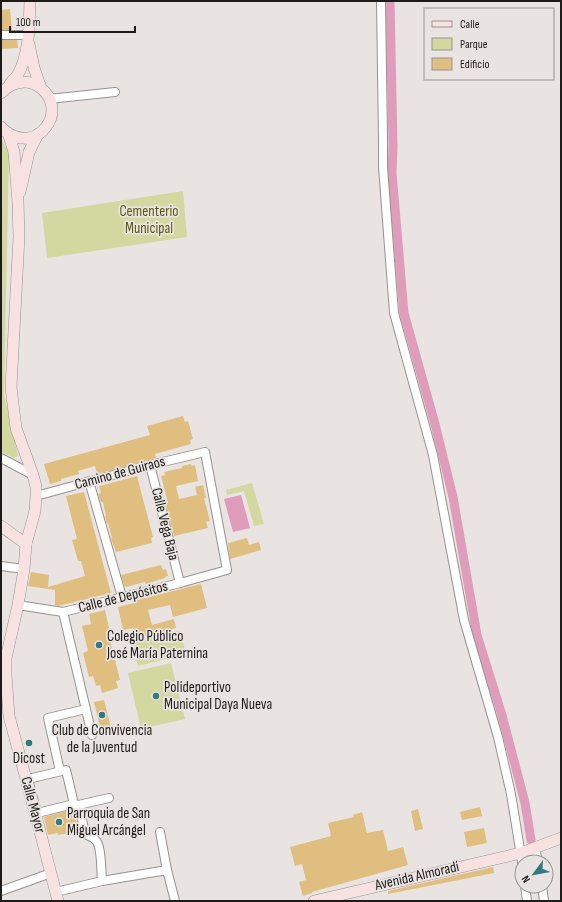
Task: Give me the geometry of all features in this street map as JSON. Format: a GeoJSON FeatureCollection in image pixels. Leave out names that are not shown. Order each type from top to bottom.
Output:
{"type":"FeatureCollection","features":[{"type":"Feature","properties":{"kind":"street"},"geometry":{"type":"LineString","coordinates":[[4,90],[16,76],[21,66],[28,36],[30,1]]}},
{"type":"Feature","properties":{"kind":"street"},"geometry":{"type":"LineString","coordinates":[[381,1],[383,167],[394,313],[433,455],[464,620],[498,737],[511,794],[521,854]]}},
{"type":"Feature","properties":{"kind":"street"},"geometry":{"type":"LineString","coordinates":[[1,35],[28,36]]}},
{"type":"Feature","properties":{"kind":"street"},"geometry":{"type":"LineString","coordinates":[[4,130],[15,137],[31,137],[44,130],[51,116],[52,107],[34,68],[28,36]]}},
{"type":"Feature","properties":{"kind":"street"},"geometry":{"type":"LineString","coordinates":[[4,90],[16,83],[25,82],[42,88]]}},
{"type":"Feature","properties":{"kind":"street"},"geometry":{"type":"LineString","coordinates":[[49,99],[115,92]]}},
{"type":"Feature","properties":{"kind":"street"},"geometry":{"type":"LineString","coordinates":[[4,130],[12,142],[14,152],[18,202]]}},
{"type":"Feature","properties":{"kind":"street"},"geometry":{"type":"LineString","coordinates":[[18,202],[29,152],[38,134]]}},
{"type":"Feature","properties":{"kind":"street","name":"Calle Mayor"},"geometry":{"type":"LineString","coordinates":[[18,202],[19,238],[11,387],[16,428],[33,475],[36,487],[36,496],[35,511],[26,544],[24,569],[18,605],[3,658],[5,718],[36,816],[57,896]]}},
{"type":"Feature","properties":{"kind":"street","name":"Camino de Guiraos"},"geometry":{"type":"LineString","coordinates":[[36,496],[150,465],[205,452],[227,570]]}},
{"type":"Feature","properties":{"kind":"street"},"geometry":{"type":"LineString","coordinates":[[1,458],[33,475]]}},
{"type":"Feature","properties":{"kind":"street","name":"Calle Vega Baja"},"geometry":{"type":"LineString","coordinates":[[150,465],[180,583]]}},
{"type":"Feature","properties":{"kind":"street"},"geometry":{"type":"LineString","coordinates":[[89,481],[122,597]]}},
{"type":"Feature","properties":{"kind":"street"},"geometry":{"type":"LineString","coordinates":[[1,526],[26,544]]}},
{"type":"Feature","properties":{"kind":"street"},"geometry":{"type":"LineString","coordinates":[[1,566],[24,569]]}},
{"type":"Feature","properties":{"kind":"street","name":"Calle de Depósitos"},"geometry":{"type":"LineString","coordinates":[[18,605],[63,612],[227,570]]}},
{"type":"Feature","properties":{"kind":"street"},"geometry":{"type":"LineString","coordinates":[[63,612],[92,735]]}},
{"type":"Feature","properties":{"kind":"street"},"geometry":{"type":"LineString","coordinates":[[60,772],[48,718],[86,709]]}},
{"type":"Feature","properties":{"kind":"street"},"geometry":{"type":"LineString","coordinates":[[66,770],[74,804],[37,813],[28,779],[60,772],[66,770]]}},
{"type":"Feature","properties":{"kind":"street"},"geometry":{"type":"LineString","coordinates":[[36,816],[109,798]]}},
{"type":"Feature","properties":{"kind":"street"},"geometry":{"type":"LineString","coordinates":[[79,805],[84,829],[87,835],[98,843],[100,850],[102,881]]}},
{"type":"Feature","properties":{"kind":"street"},"geometry":{"type":"LineString","coordinates":[[160,832],[167,870],[175,901]]}},
{"type":"Feature","properties":{"kind":"street","name":"Avenida Almoradí"},"geometry":{"type":"LineString","coordinates":[[525,854],[535,847],[561,838]]}},
{"type":"Feature","properties":{"kind":"street"},"geometry":{"type":"LineString","coordinates":[[535,847],[536,854]]}},
{"type":"Feature","properties":{"kind":"street","name":"Avenida Almoradí"},"geometry":{"type":"LineString","coordinates":[[314,901],[514,858]]}},
{"type":"Feature","properties":{"kind":"street"},"geometry":{"type":"LineString","coordinates":[[57,896],[102,881],[167,870]]}},
{"type":"Feature","properties":{"kind":"street"},"geometry":{"type":"LineString","coordinates":[[1,891],[51,873]]}},
{"type":"Feature","properties":{"kind":"green space"},"geometry":{"type":"Polygon","coordinates":[[[1,138],[9,153],[4,394],[18,456],[14,458],[1,452],[1,138]]]}},
{"type":"Feature","properties":{"kind":"green space","name":"Cementerio Municipal"},"geometry":{"type":"Polygon","coordinates":[[[183,191],[187,237],[47,258],[42,213],[183,191]]]}},
{"type":"Feature","properties":{"kind":"green space"},"geometry":{"type":"Polygon","coordinates":[[[252,483],[264,524],[254,526],[244,491],[227,495],[226,490],[252,483]]]}},
{"type":"Feature","properties":{"kind":"green space"},"geometry":{"type":"Polygon","coordinates":[[[180,631],[186,654],[138,666],[132,643],[180,631]]]}},
{"type":"Feature","properties":{"kind":"green space","name":"Polideportivo Municipal Daya Nueva"},"geometry":{"type":"Polygon","coordinates":[[[171,663],[185,719],[141,729],[128,673],[171,663]]]}},
{"type":"Feature","properties":{"kind":"shaded area"},"geometry":{"type":"Polygon","coordinates":[[[241,495],[250,528],[233,532],[224,499],[241,495]]]}},
{"type":"Feature","properties":{"kind":"building"},"geometry":{"type":"Polygon","coordinates":[[[10,9],[12,30],[1,30],[1,10],[10,9]]]}},
{"type":"Feature","properties":{"kind":"building"},"geometry":{"type":"Polygon","coordinates":[[[1,40],[17,40],[18,48],[1,49],[1,40]]]}},
{"type":"Feature","properties":{"kind":"building"},"geometry":{"type":"Polygon","coordinates":[[[183,416],[185,422],[188,421],[193,439],[190,440],[191,444],[155,454],[156,458],[97,474],[95,466],[78,471],[79,474],[50,484],[44,464],[150,435],[147,426],[183,416]]]}},
{"type":"Feature","properties":{"kind":"building"},"geometry":{"type":"Polygon","coordinates":[[[191,464],[192,466],[195,465],[198,481],[176,486],[179,499],[197,495],[195,487],[203,485],[206,498],[204,498],[210,521],[206,522],[208,528],[174,536],[165,503],[168,503],[161,476],[165,475],[164,472],[182,468],[182,466],[191,464]]]}},
{"type":"Feature","properties":{"kind":"building"},"geometry":{"type":"Polygon","coordinates":[[[137,476],[153,537],[151,538],[152,543],[116,552],[108,523],[107,524],[103,502],[101,502],[98,494],[101,493],[99,487],[137,476]]]}},
{"type":"Feature","properties":{"kind":"building"},"geometry":{"type":"Polygon","coordinates":[[[84,492],[111,593],[58,606],[55,605],[55,590],[28,586],[31,572],[49,575],[48,587],[85,576],[81,561],[78,561],[72,540],[77,539],[66,496],[84,492]]]}},
{"type":"Feature","properties":{"kind":"building"},"geometry":{"type":"Polygon","coordinates":[[[247,538],[249,545],[259,542],[261,550],[230,559],[228,543],[247,538]]]}},
{"type":"Feature","properties":{"kind":"building"},"geometry":{"type":"Polygon","coordinates":[[[161,565],[163,570],[166,569],[168,576],[165,578],[146,584],[145,582],[125,587],[121,575],[161,565]]]}},
{"type":"Feature","properties":{"kind":"building"},"geometry":{"type":"Polygon","coordinates":[[[201,584],[207,608],[173,617],[170,605],[148,610],[152,625],[174,619],[176,628],[137,638],[134,628],[123,630],[118,607],[134,603],[133,601],[201,584]]]}},
{"type":"Feature","properties":{"kind":"building","name":"Colegio Público José María Paternina"},"geometry":{"type":"Polygon","coordinates":[[[105,610],[110,632],[108,632],[120,680],[116,681],[118,688],[102,693],[100,685],[96,686],[93,676],[89,677],[83,653],[88,651],[82,626],[91,624],[89,614],[105,610]]]}},
{"type":"Feature","properties":{"kind":"building","name":"Club de Convivencia de la Juventud"},"geometry":{"type":"Polygon","coordinates":[[[104,700],[111,728],[101,731],[94,702],[104,700]]]}},
{"type":"Feature","properties":{"kind":"building"},"geometry":{"type":"Polygon","coordinates":[[[480,807],[482,816],[462,820],[460,812],[480,807]]]}},
{"type":"Feature","properties":{"kind":"building"},"geometry":{"type":"Polygon","coordinates":[[[418,809],[423,829],[415,831],[411,811],[418,809]]]}},
{"type":"Feature","properties":{"kind":"building","name":"Parroquia de San Miguel Arcángel"},"geometry":{"type":"Polygon","coordinates":[[[71,810],[74,811],[79,832],[48,835],[44,817],[71,810]]]}},
{"type":"Feature","properties":{"kind":"building"},"geometry":{"type":"Polygon","coordinates":[[[362,812],[367,833],[383,830],[388,851],[403,847],[408,865],[312,892],[303,896],[299,882],[306,880],[302,864],[295,866],[290,847],[331,836],[328,823],[354,817],[353,815],[362,812]]]}},
{"type":"Feature","properties":{"kind":"building"},"geometry":{"type":"Polygon","coordinates":[[[484,828],[487,843],[467,847],[464,832],[484,828]]]}},
{"type":"Feature","properties":{"kind":"building"},"geometry":{"type":"Polygon","coordinates":[[[493,867],[494,873],[388,894],[388,891],[493,867]]]}},
{"type":"Feature","properties":{"kind":"waterway"},"geometry":{"type":"LineString","coordinates":[[390,1],[393,146],[392,173],[404,313],[435,424],[453,497],[477,635],[502,715],[525,803],[531,840]]}},
{"type":"Feature","properties":{"kind":"place","name":"Colegio Público José María Paternina"},"geometry":{"type":"Point","coordinates":[99,645]}},
{"type":"Feature","properties":{"kind":"place","name":"Polideportivo Municipal Daya Nueva"},"geometry":{"type":"Point","coordinates":[156,696]}},
{"type":"Feature","properties":{"kind":"place","name":"Club de Convivencia de la Juventud"},"geometry":{"type":"Point","coordinates":[102,715]}},
{"type":"Feature","properties":{"kind":"place","name":"Dicost"},"geometry":{"type":"Point","coordinates":[29,743]}},
{"type":"Feature","properties":{"kind":"place","name":"Parroquia de San Miguel Arcángel"},"geometry":{"type":"Point","coordinates":[59,822]}}]}
